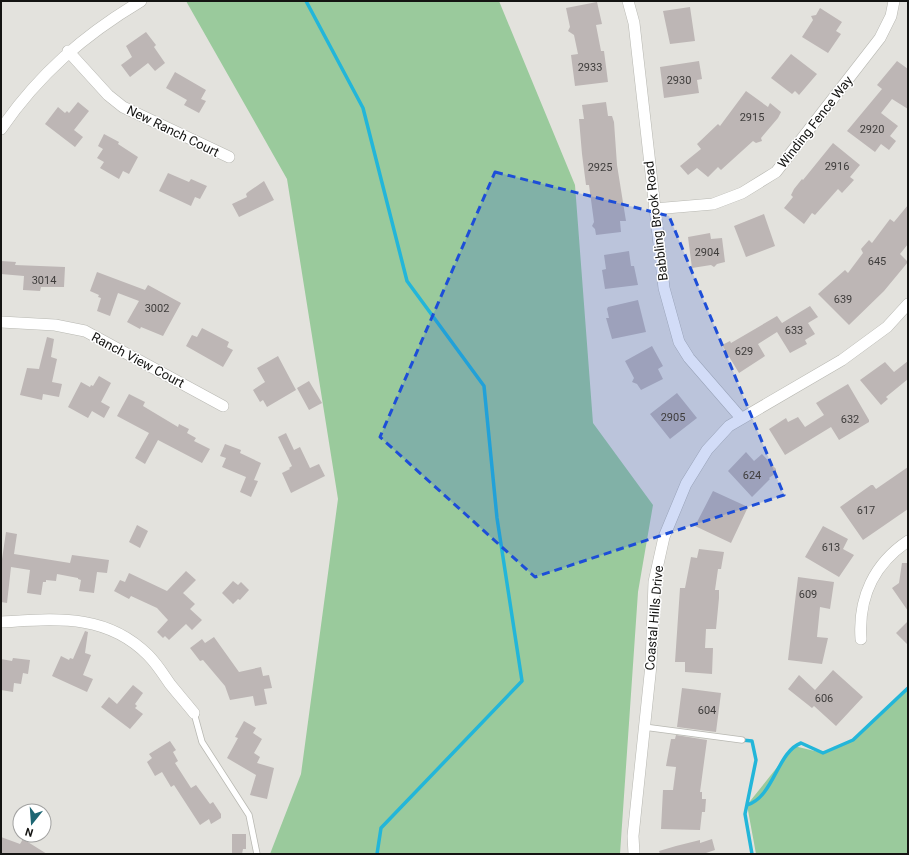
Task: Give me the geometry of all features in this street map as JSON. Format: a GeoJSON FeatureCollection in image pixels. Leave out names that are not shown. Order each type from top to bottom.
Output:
{"type":"FeatureCollection","features":[{"type":"Feature","properties":{"kind":"street"},"geometry":{"type":"LineString","coordinates":[[1,129],[29,91],[68,51],[141,1]]}},
{"type":"Feature","properties":{"kind":"street","name":"Babbling Brook Road"},"geometry":{"type":"LineString","coordinates":[[628,1],[634,23],[664,288],[679,342],[689,358],[741,418]]}},
{"type":"Feature","properties":{"kind":"street","name":"Winding Fence Way"},"geometry":{"type":"LineString","coordinates":[[654,209],[713,204],[742,193],[776,172],[880,38],[891,16],[894,1]]}},
{"type":"Feature","properties":{"kind":"street","name":"New Ranch Court"},"geometry":{"type":"LineString","coordinates":[[68,51],[108,95],[123,107],[229,157]]}},
{"type":"Feature","properties":{"kind":"street","name":"Coastal Hills Drive"},"geometry":{"type":"LineString","coordinates":[[634,854],[633,836],[651,665],[654,582],[664,537],[679,498],[696,467],[720,434],[741,418],[842,360],[887,327],[908,304]]}},
{"type":"Feature","properties":{"kind":"street","name":"Ranch View Court"},"geometry":{"type":"LineString","coordinates":[[1,322],[55,325],[85,331],[222,406]]}},
{"type":"Feature","properties":{"kind":"street"},"geometry":{"type":"LineString","coordinates":[[862,639],[861,621],[863,604],[871,581],[890,555],[908,541]]}},
{"type":"Feature","properties":{"kind":"street"},"geometry":{"type":"LineString","coordinates":[[1,622],[64,619],[78,620],[104,627],[117,633],[133,642],[148,655],[194,713]]}},
{"type":"Feature","properties":{"kind":"lane"},"geometry":{"type":"LineString","coordinates":[[194,713],[202,742],[249,815],[257,854]]}},
{"type":"Feature","properties":{"kind":"lane"},"geometry":{"type":"LineString","coordinates":[[644,727],[742,740]]}},
{"type":"Feature","properties":{"kind":"highlighted area"},"geometry":{"type":"Polygon","coordinates":[[[495,172],[669,216],[784,495],[535,577],[380,437],[495,172]]]}},
{"type":"Feature","properties":{"kind":"green space"},"geometry":{"type":"Polygon","coordinates":[[[186,1],[499,1],[575,185],[593,423],[653,505],[638,592],[620,854],[270,854],[301,774],[338,499],[287,179],[186,1]]]}},
{"type":"Feature","properties":{"kind":"green space"},"geometry":{"type":"Polygon","coordinates":[[[908,688],[908,854],[756,854],[747,805],[794,746],[823,753],[853,740],[908,688]]]}},
{"type":"Feature","properties":{"kind":"building"},"geometry":{"type":"Polygon","coordinates":[[[597,2],[602,24],[596,25],[601,51],[604,51],[608,82],[575,86],[571,55],[578,54],[574,35],[568,31],[570,27],[566,8],[597,2]]]}},
{"type":"Feature","properties":{"kind":"building"},"geometry":{"type":"Polygon","coordinates":[[[690,7],[695,41],[670,44],[663,11],[690,7]]]}},
{"type":"Feature","properties":{"kind":"building"},"geometry":{"type":"Polygon","coordinates":[[[820,8],[842,22],[836,31],[841,34],[828,53],[802,37],[813,20],[811,16],[816,15],[820,8]]]}},
{"type":"Feature","properties":{"kind":"building"},"geometry":{"type":"Polygon","coordinates":[[[146,32],[156,45],[154,47],[165,63],[155,71],[148,63],[130,77],[121,65],[132,57],[126,46],[146,32]]]}},
{"type":"Feature","properties":{"kind":"building"},"geometry":{"type":"Polygon","coordinates":[[[791,54],[817,74],[799,95],[795,91],[792,94],[771,78],[791,54]]]}},
{"type":"Feature","properties":{"kind":"building"},"geometry":{"type":"Polygon","coordinates":[[[699,61],[702,79],[697,80],[699,93],[664,98],[660,67],[699,61]]]}},
{"type":"Feature","properties":{"kind":"building"},"geometry":{"type":"Polygon","coordinates":[[[897,61],[908,69],[908,109],[892,99],[881,113],[898,126],[890,136],[896,141],[889,150],[881,144],[875,152],[847,131],[882,89],[877,85],[897,61]]]}},
{"type":"Feature","properties":{"kind":"building"},"geometry":{"type":"Polygon","coordinates":[[[175,72],[206,90],[201,99],[206,101],[199,113],[184,105],[187,100],[166,88],[175,72]]]}},
{"type":"Feature","properties":{"kind":"building"},"geometry":{"type":"Polygon","coordinates":[[[746,91],[768,107],[770,103],[781,112],[778,118],[761,138],[762,141],[756,143],[753,141],[721,170],[718,167],[708,177],[697,168],[688,175],[680,166],[701,149],[697,144],[718,124],[720,126],[746,91]]]}},
{"type":"Feature","properties":{"kind":"building"},"geometry":{"type":"Polygon","coordinates":[[[78,102],[89,111],[74,130],[83,137],[75,147],[45,124],[58,107],[65,113],[67,111],[69,113],[78,102]]]}},
{"type":"Feature","properties":{"kind":"building"},"geometry":{"type":"Polygon","coordinates":[[[606,102],[608,116],[612,116],[614,122],[617,165],[626,221],[620,221],[621,232],[596,235],[595,229],[592,226],[594,222],[589,185],[586,185],[579,119],[584,119],[582,105],[606,102]]]}},
{"type":"Feature","properties":{"kind":"building"},"geometry":{"type":"Polygon","coordinates":[[[104,134],[119,142],[118,144],[138,157],[129,174],[123,171],[119,179],[100,168],[104,162],[97,158],[103,149],[98,146],[104,134]]]}},
{"type":"Feature","properties":{"kind":"building"},"geometry":{"type":"Polygon","coordinates":[[[833,143],[860,165],[850,177],[854,180],[842,193],[838,189],[815,215],[812,213],[804,224],[784,208],[793,197],[791,195],[794,189],[833,143]]]}},
{"type":"Feature","properties":{"kind":"building"},"geometry":{"type":"Polygon","coordinates":[[[168,173],[189,182],[191,179],[207,186],[200,199],[195,197],[191,206],[159,191],[168,173]]]}},
{"type":"Feature","properties":{"kind":"building"},"geometry":{"type":"Polygon","coordinates":[[[264,181],[274,200],[239,217],[232,204],[247,197],[246,194],[248,192],[264,181]]]}},
{"type":"Feature","properties":{"kind":"building"},"geometry":{"type":"Polygon","coordinates":[[[908,205],[908,244],[900,254],[908,262],[884,291],[849,325],[818,294],[845,270],[848,273],[863,253],[861,249],[869,240],[872,243],[890,219],[894,222],[908,205]]]}},
{"type":"Feature","properties":{"kind":"building"},"geometry":{"type":"Polygon","coordinates":[[[764,214],[775,246],[746,257],[734,226],[764,214]]]}},
{"type":"Feature","properties":{"kind":"building"},"geometry":{"type":"Polygon","coordinates":[[[710,233],[711,239],[722,238],[725,262],[717,264],[714,267],[711,265],[692,268],[688,237],[710,233]]]}},
{"type":"Feature","properties":{"kind":"building"},"geometry":{"type":"Polygon","coordinates":[[[629,251],[631,266],[634,266],[638,285],[605,289],[602,270],[606,269],[604,255],[629,251]]]}},
{"type":"Feature","properties":{"kind":"building"},"geometry":{"type":"Polygon","coordinates":[[[1,261],[16,262],[15,265],[65,267],[64,287],[41,287],[40,291],[23,290],[24,276],[1,274],[1,261]]]}},
{"type":"Feature","properties":{"kind":"building"},"geometry":{"type":"Polygon","coordinates":[[[97,272],[145,290],[148,285],[181,303],[163,336],[141,327],[140,329],[127,322],[139,301],[118,293],[110,316],[97,311],[101,298],[98,297],[99,295],[90,291],[97,272]]]}},
{"type":"Feature","properties":{"kind":"building"},"geometry":{"type":"Polygon","coordinates":[[[638,300],[646,332],[612,339],[606,318],[609,318],[608,307],[638,300]]]}},
{"type":"Feature","properties":{"kind":"building"},"geometry":{"type":"Polygon","coordinates":[[[810,306],[818,317],[808,323],[815,334],[805,340],[807,344],[790,353],[777,332],[758,344],[765,356],[739,373],[722,345],[730,341],[731,343],[777,316],[782,323],[810,306]]]}},
{"type":"Feature","properties":{"kind":"building"},"geometry":{"type":"Polygon","coordinates":[[[202,328],[229,342],[227,347],[233,350],[223,367],[186,346],[192,335],[197,337],[202,328]]]}},
{"type":"Feature","properties":{"kind":"building"},"geometry":{"type":"Polygon","coordinates":[[[47,337],[54,339],[51,357],[57,359],[52,382],[62,384],[59,397],[43,394],[42,400],[20,395],[27,368],[39,369],[47,337]]]}},
{"type":"Feature","properties":{"kind":"building"},"geometry":{"type":"Polygon","coordinates":[[[652,346],[663,366],[658,369],[663,379],[641,390],[637,384],[632,382],[634,378],[625,361],[652,346]]]}},
{"type":"Feature","properties":{"kind":"building"},"geometry":{"type":"Polygon","coordinates":[[[278,356],[296,390],[267,407],[263,400],[260,402],[253,390],[265,382],[257,368],[278,356]]]}},
{"type":"Feature","properties":{"kind":"building"},"geometry":{"type":"Polygon","coordinates":[[[908,361],[908,379],[886,397],[888,399],[881,405],[860,380],[885,362],[894,372],[908,361]]]}},
{"type":"Feature","properties":{"kind":"building"},"geometry":{"type":"Polygon","coordinates":[[[99,376],[111,383],[101,402],[110,407],[104,418],[92,411],[88,418],[68,407],[81,382],[90,387],[91,385],[93,386],[99,376]]]}},
{"type":"Feature","properties":{"kind":"building"},"geometry":{"type":"Polygon","coordinates":[[[309,381],[322,403],[309,410],[297,388],[309,381]]]}},
{"type":"Feature","properties":{"kind":"building"},"geometry":{"type":"Polygon","coordinates":[[[848,384],[869,422],[839,440],[831,427],[785,455],[769,429],[786,418],[788,422],[798,417],[805,427],[824,415],[816,403],[848,384]]]}},
{"type":"Feature","properties":{"kind":"building"},"geometry":{"type":"Polygon","coordinates":[[[677,393],[697,418],[670,439],[650,414],[677,393]]]}},
{"type":"Feature","properties":{"kind":"building"},"geometry":{"type":"Polygon","coordinates":[[[129,394],[145,402],[143,406],[178,427],[179,424],[189,429],[187,433],[196,438],[194,441],[210,449],[202,463],[158,440],[145,464],[135,458],[149,433],[117,416],[129,394]]]}},
{"type":"Feature","properties":{"kind":"building"},"geometry":{"type":"Polygon","coordinates":[[[286,433],[294,450],[300,447],[310,468],[319,464],[325,476],[291,493],[282,473],[290,469],[289,468],[292,466],[278,437],[286,433]]]}},
{"type":"Feature","properties":{"kind":"building"},"geometry":{"type":"Polygon","coordinates":[[[225,444],[241,450],[240,453],[261,463],[254,480],[258,481],[251,497],[240,492],[246,477],[222,467],[226,458],[220,456],[225,444]]]}},
{"type":"Feature","properties":{"kind":"building"},"geometry":{"type":"Polygon","coordinates":[[[746,452],[754,461],[762,454],[776,469],[776,473],[769,478],[770,479],[752,497],[728,471],[746,452]]]}},
{"type":"Feature","properties":{"kind":"building"},"geometry":{"type":"Polygon","coordinates":[[[908,467],[908,509],[863,540],[840,507],[871,485],[873,485],[876,489],[908,467]]]}},
{"type":"Feature","properties":{"kind":"building"},"geometry":{"type":"Polygon","coordinates":[[[713,491],[748,507],[731,543],[695,526],[713,491]]]}},
{"type":"Feature","properties":{"kind":"building"},"geometry":{"type":"Polygon","coordinates":[[[137,525],[148,531],[140,548],[129,542],[137,525]]]}},
{"type":"Feature","properties":{"kind":"building"},"geometry":{"type":"Polygon","coordinates":[[[823,526],[848,539],[843,549],[854,555],[839,577],[805,557],[823,526]]]}},
{"type":"Feature","properties":{"kind":"building"},"geometry":{"type":"Polygon","coordinates":[[[6,532],[17,534],[14,554],[70,563],[72,555],[109,560],[107,573],[97,572],[94,593],[79,591],[81,580],[78,578],[57,574],[56,581],[46,580],[46,582],[43,582],[41,595],[27,593],[30,570],[11,567],[7,603],[1,602],[1,566],[6,532]]]}},
{"type":"Feature","properties":{"kind":"building"},"geometry":{"type":"Polygon","coordinates":[[[699,549],[724,552],[721,569],[718,569],[715,590],[719,590],[716,629],[706,629],[705,648],[713,648],[712,674],[685,672],[685,662],[675,662],[680,588],[685,588],[691,557],[697,558],[699,549]]]}},
{"type":"Feature","properties":{"kind":"building"},"geometry":{"type":"Polygon","coordinates":[[[902,563],[908,563],[908,611],[892,588],[899,583],[902,563]]]}},
{"type":"Feature","properties":{"kind":"building"},"geometry":{"type":"Polygon","coordinates":[[[186,571],[196,580],[183,593],[195,604],[190,609],[202,620],[192,630],[186,624],[169,640],[165,636],[163,638],[157,632],[168,620],[157,608],[131,596],[129,599],[114,591],[120,580],[125,582],[129,573],[167,591],[186,571]]]}},
{"type":"Feature","properties":{"kind":"building"},"geometry":{"type":"Polygon","coordinates":[[[798,577],[834,582],[830,609],[820,607],[817,637],[828,638],[822,664],[788,660],[798,577]]]}},
{"type":"Feature","properties":{"kind":"building"},"geometry":{"type":"Polygon","coordinates":[[[233,581],[238,585],[241,582],[249,590],[240,600],[238,599],[233,604],[222,593],[233,581]]]}},
{"type":"Feature","properties":{"kind":"building"},"geometry":{"type":"Polygon","coordinates":[[[908,621],[908,645],[896,633],[908,621]]]}},
{"type":"Feature","properties":{"kind":"building"},"geometry":{"type":"Polygon","coordinates":[[[85,631],[88,632],[85,653],[91,655],[83,675],[93,679],[87,692],[52,676],[61,656],[69,660],[70,658],[73,659],[85,631]]]}},
{"type":"Feature","properties":{"kind":"building"},"geometry":{"type":"Polygon","coordinates":[[[214,637],[239,672],[261,667],[263,676],[269,675],[272,688],[264,689],[267,704],[255,706],[253,696],[230,700],[225,686],[203,660],[200,661],[190,648],[202,639],[205,643],[214,637]]]}},
{"type":"Feature","properties":{"kind":"building"},"geometry":{"type":"Polygon","coordinates":[[[13,658],[30,660],[28,674],[23,673],[21,684],[14,683],[13,692],[1,690],[1,659],[12,661],[13,658]]]}},
{"type":"Feature","properties":{"kind":"building"},"geometry":{"type":"Polygon","coordinates":[[[833,670],[863,697],[836,726],[814,706],[812,708],[788,689],[799,675],[815,690],[833,670]]]}},
{"type":"Feature","properties":{"kind":"building"},"geometry":{"type":"Polygon","coordinates":[[[133,685],[143,693],[135,704],[137,706],[135,708],[143,714],[130,729],[101,707],[109,697],[117,704],[133,685]]]}},
{"type":"Feature","properties":{"kind":"building"},"geometry":{"type":"Polygon","coordinates":[[[682,688],[721,693],[716,732],[677,727],[682,688]]]}},
{"type":"Feature","properties":{"kind":"building"},"geometry":{"type":"Polygon","coordinates":[[[244,721],[256,728],[253,733],[262,739],[254,753],[260,757],[257,763],[274,768],[267,799],[250,795],[256,775],[227,758],[238,738],[235,737],[244,721]]]}},
{"type":"Feature","properties":{"kind":"building"},"geometry":{"type":"Polygon","coordinates":[[[676,735],[707,740],[700,792],[702,792],[702,799],[706,799],[705,812],[702,812],[700,830],[661,829],[663,790],[673,790],[676,767],[666,766],[671,739],[675,739],[676,735]]]}},
{"type":"Feature","properties":{"kind":"building"},"geometry":{"type":"Polygon","coordinates":[[[170,741],[176,750],[173,752],[178,761],[175,763],[191,788],[196,785],[210,804],[213,802],[221,814],[221,818],[211,824],[209,819],[200,825],[174,785],[171,787],[162,772],[155,776],[147,762],[152,758],[149,754],[170,741]]]}},
{"type":"Feature","properties":{"kind":"building"},"geometry":{"type":"Polygon","coordinates":[[[232,834],[246,834],[246,849],[243,849],[242,854],[232,854],[232,834]]]}},
{"type":"Feature","properties":{"kind":"building"},"geometry":{"type":"Polygon","coordinates":[[[1,837],[12,841],[12,843],[29,843],[47,854],[1,854],[1,837]]]}},
{"type":"Feature","properties":{"kind":"building"},"geometry":{"type":"Polygon","coordinates":[[[712,839],[715,850],[703,854],[660,854],[659,851],[700,840],[700,843],[712,839]]]}},
{"type":"Feature","properties":{"kind":"waterway"},"geometry":{"type":"LineString","coordinates":[[306,1],[363,108],[407,281],[484,386],[497,518],[522,681],[381,828],[377,854]]}},
{"type":"Feature","properties":{"kind":"waterway"},"geometry":{"type":"LineString","coordinates":[[747,805],[756,800],[763,793],[770,784],[780,764],[793,748],[801,743],[823,753],[853,740],[908,688]]}},
{"type":"Feature","properties":{"kind":"waterway"},"geometry":{"type":"LineString","coordinates":[[742,740],[752,741],[756,760],[745,814],[752,854]]}}]}
